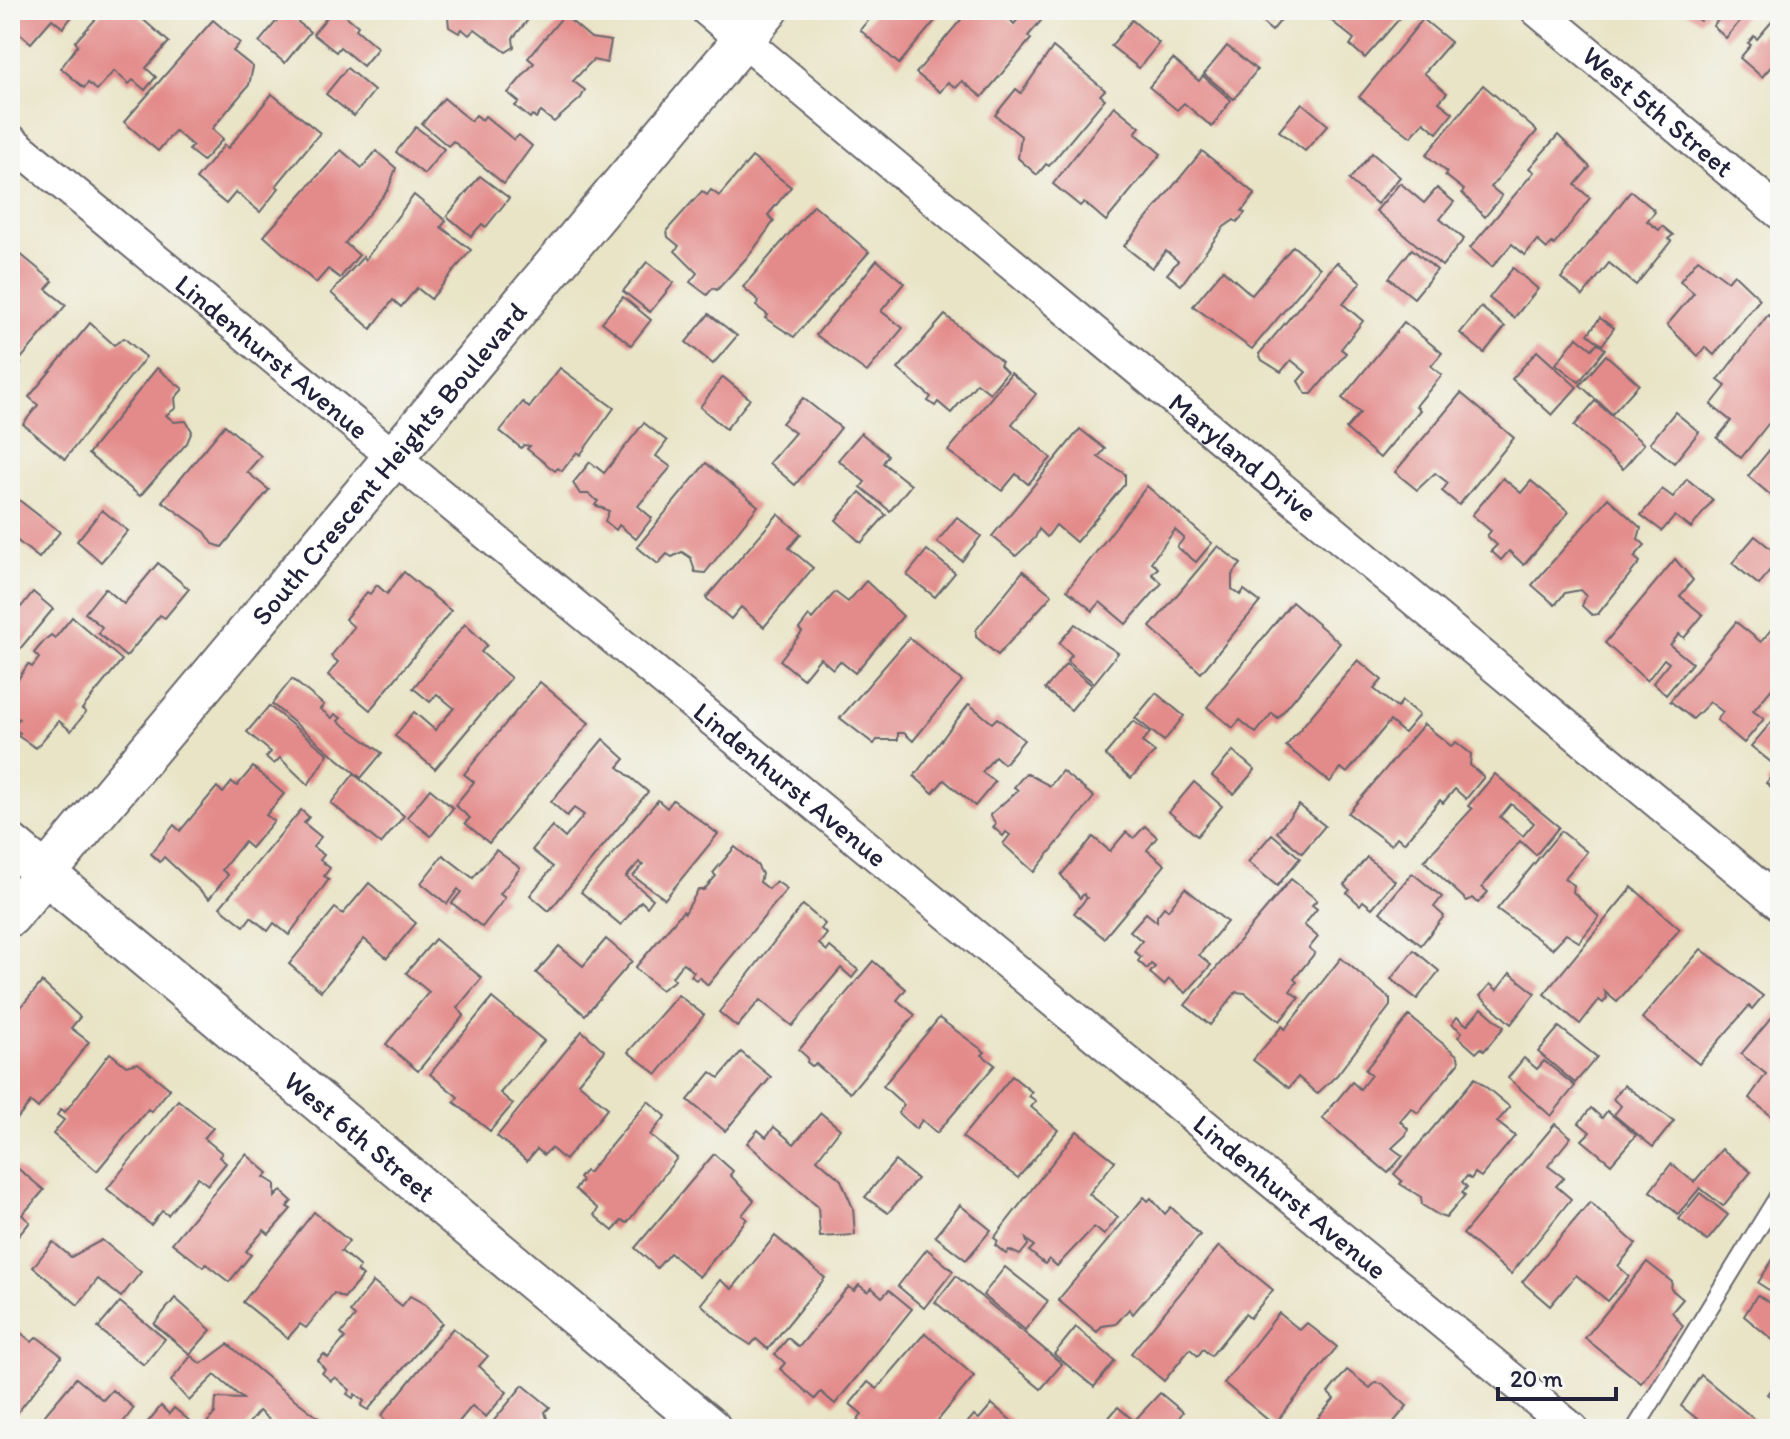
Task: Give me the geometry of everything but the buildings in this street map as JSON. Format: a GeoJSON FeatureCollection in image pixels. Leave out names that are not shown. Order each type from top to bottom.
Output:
{"type":"FeatureCollection","features":[{"type":"Feature","properties":{"kind":"street","name":"Maryland Drive"},"geometry":{"type":"LineString","coordinates":[[707,10],[1780,904]]}},
{"type":"Feature","properties":{"kind":"street","name":"South Crescent Heights Boulevard"},"geometry":{"type":"LineString","coordinates":[[10,916],[768,10]]}},
{"type":"Feature","properties":{"kind":"street","name":"West 5th Street"},"geometry":{"type":"LineString","coordinates":[[1537,10],[1780,213]]}},
{"type":"Feature","properties":{"kind":"street","name":"Lindenhurst Avenue"},"geometry":{"type":"LineString","coordinates":[[10,140],[1572,1429]]}},
{"type":"Feature","properties":{"kind":"street","name":"West 6th Street"},"geometry":{"type":"LineString","coordinates":[[10,844],[711,1429]]}},
{"type":"Feature","properties":{"kind":"lane"},"geometry":{"type":"LineString","coordinates":[[1635,1429],[1780,1193]]}}]}
